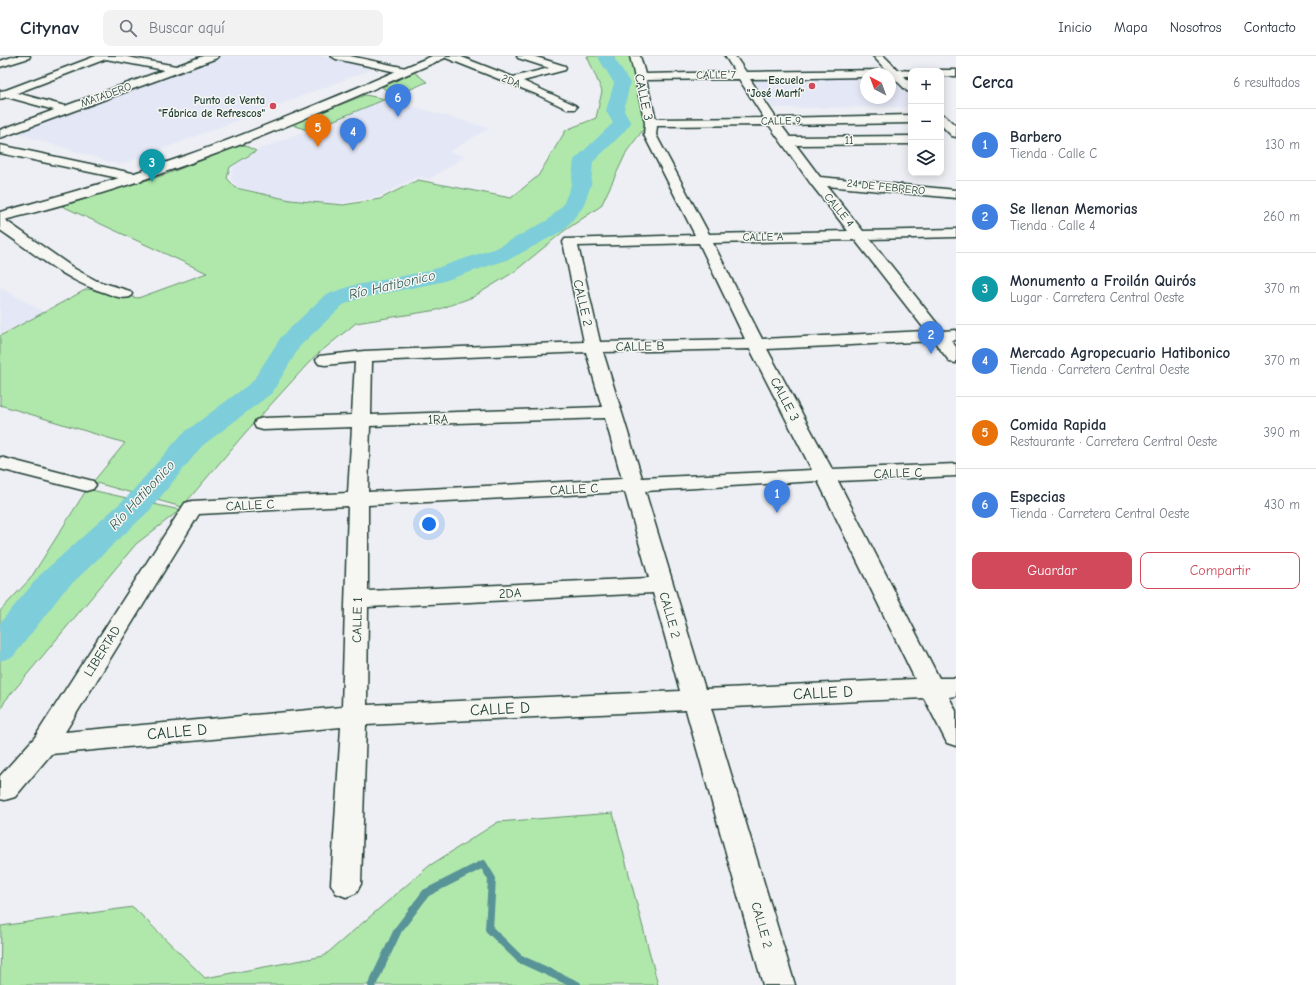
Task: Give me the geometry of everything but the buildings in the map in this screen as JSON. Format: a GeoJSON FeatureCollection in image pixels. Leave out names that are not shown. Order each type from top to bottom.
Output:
{"type":"FeatureCollection","features":[{"type":"Feature","properties":{"kind":"main road"},"geometry":{"type":"LineString","coordinates":[[400,70],[425,56]]}},
{"type":"Feature","properties":{"kind":"main road"},"geometry":{"type":"LineString","coordinates":[[0,216],[60,201],[131,176],[197,149],[273,123],[400,70],[440,56]]}},
{"type":"Feature","properties":{"kind":"main road"},"geometry":{"type":"LineString","coordinates":[[0,149],[131,176]]}},
{"type":"Feature","properties":{"kind":"main road"},"geometry":{"type":"LineString","coordinates":[[0,209],[131,176]]}},
{"type":"Feature","properties":{"kind":"street"},"geometry":{"type":"LineString","coordinates":[[0,64],[25,56]]}},
{"type":"Feature","properties":{"kind":"street"},"geometry":{"type":"LineString","coordinates":[[2,94],[105,56],[176,69]]}},
{"type":"Feature","properties":{"kind":"street","name":"MATADERO"},"geometry":{"type":"LineString","coordinates":[[0,134],[212,56]]}},
{"type":"Feature","properties":{"kind":"street"},"geometry":{"type":"LineString","coordinates":[[336,56],[400,70]]}},
{"type":"Feature","properties":{"kind":"street","name":"2DA"},"geometry":{"type":"LineString","coordinates":[[450,56],[540,92],[571,107]]}},
{"type":"Feature","properties":{"kind":"street"},"geometry":{"type":"LineString","coordinates":[[511,81],[563,69],[522,56]]}},
{"type":"Feature","properties":{"kind":"street","name":"CALLE 3"},"geometry":{"type":"LineString","coordinates":[[635,56],[651,123],[650,136],[704,239],[756,344],[825,475],[944,687],[956,736]]}},
{"type":"Feature","properties":{"kind":"street","name":"CALLE 4"},"geometry":{"type":"LineString","coordinates":[[730,56],[786,141],[956,358]]}},
{"type":"Feature","properties":{"kind":"street"},"geometry":{"type":"LineString","coordinates":[[878,56],[890,68]]}},
{"type":"Feature","properties":{"kind":"street"},"geometry":{"type":"LineString","coordinates":[[944,73],[956,72]]}},
{"type":"Feature","properties":{"kind":"street","name":"CALLE 7"},"geometry":{"type":"LineString","coordinates":[[896,74],[908,73]]}},
{"type":"Feature","properties":{"kind":"street","name":"CALLE 7"},"geometry":{"type":"LineString","coordinates":[[641,77],[860,74]]}},
{"type":"Feature","properties":{"kind":"street"},"geometry":{"type":"LineString","coordinates":[[896,74],[908,85]]}},
{"type":"Feature","properties":{"kind":"street"},"geometry":{"type":"LineString","coordinates":[[2,94],[65,110]]}},
{"type":"Feature","properties":{"kind":"street","name":"CALLE 9"},"geometry":{"type":"LineString","coordinates":[[651,123],[908,118]]}},
{"type":"Feature","properties":{"kind":"street"},"geometry":{"type":"LineString","coordinates":[[944,118],[956,118]]}},
{"type":"Feature","properties":{"kind":"street"},"geometry":{"type":"LineString","coordinates":[[944,123],[954,138]]}},
{"type":"Feature","properties":{"kind":"street","name":"11"},"geometry":{"type":"LineString","coordinates":[[786,141],[908,140]]}},
{"type":"Feature","properties":{"kind":"street","name":"24 DE FEBRERO"},"geometry":{"type":"LineString","coordinates":[[816,180],[956,194]]}},
{"type":"Feature","properties":{"kind":"street"},"geometry":{"type":"LineString","coordinates":[[0,222],[70,272],[92,284],[124,294]]}},
{"type":"Feature","properties":{"kind":"street","name":"CALLE A"},"geometry":{"type":"LineString","coordinates":[[570,242],[956,233]]}},
{"type":"Feature","properties":{"kind":"street","name":"CALLE 2"},"geometry":{"type":"LineString","coordinates":[[570,242],[593,347],[779,985]]}},
{"type":"Feature","properties":{"kind":"street","name":"CALLE B"},"geometry":{"type":"LineString","coordinates":[[325,360],[364,356],[593,347],[756,344],[956,335]]}},
{"type":"Feature","properties":{"kind":"street","name":"CALLE 1"},"geometry":{"type":"LineString","coordinates":[[346,884],[358,600],[358,499],[364,356]]}},
{"type":"Feature","properties":{"kind":"street","name":"1RA"},"geometry":{"type":"LineString","coordinates":[[263,424],[362,422],[613,412]]}},
{"type":"Feature","properties":{"kind":"street"},"geometry":{"type":"LineString","coordinates":[[0,463],[86,485]]}},
{"type":"Feature","properties":{"kind":"street","name":"CALLE C"},"geometry":{"type":"LineString","coordinates":[[192,508],[825,475],[956,470]]}},
{"type":"Feature","properties":{"kind":"street","name":"LIBERTAD"},"geometry":{"type":"LineString","coordinates":[[5,789],[44,744],[192,508]]}},
{"type":"Feature","properties":{"kind":"street","name":"2DA"},"geometry":{"type":"LineString","coordinates":[[358,600],[662,585]]}},
{"type":"Feature","properties":{"kind":"street","name":"CALLE D"},"geometry":{"type":"LineString","coordinates":[[44,744],[354,716],[944,687]]}},
{"type":"Feature","properties":{"kind":"shaded area"},"geometry":{"type":"Polygon","coordinates":[[[217,56],[324,56],[363,65],[373,69],[120,165],[12,132],[217,56]]]}},
{"type":"Feature","properties":{"kind":"shaded area","name":"Escuela \"José Martí\""},"geometry":{"type":"Polygon","coordinates":[[[860,76],[860,104],[896,104],[896,80],[908,91],[908,107],[772,108],[752,77],[860,76]]]}},
{"type":"Feature","properties":{"kind":"shaded area"},"geometry":{"type":"Polygon","coordinates":[[[386,99],[489,128],[449,152],[465,156],[430,179],[417,177],[378,197],[338,204],[290,200],[238,187],[230,178],[234,166],[258,150],[386,99]]]}},
{"type":"Feature","properties":{"kind":"shaded area"},"geometry":{"type":"Polygon","coordinates":[[[1,288],[44,312],[0,334],[1,288]]]}},
{"type":"Feature","properties":{"kind":"green space"},"geometry":{"type":"Polygon","coordinates":[[[587,56],[632,56],[646,126],[627,151],[601,206],[564,231],[514,272],[473,297],[437,310],[356,323],[314,357],[245,433],[182,507],[93,482],[125,443],[0,405],[0,336],[87,289],[138,298],[207,273],[62,206],[167,174],[242,144],[256,151],[230,167],[227,178],[236,188],[290,200],[343,205],[380,199],[418,180],[511,198],[538,176],[566,130],[596,118],[602,91],[587,56]]]}},
{"type":"Feature","properties":{"kind":"green space"},"geometry":{"type":"Polygon","coordinates":[[[414,72],[427,82],[398,92],[393,92],[382,87],[414,72]]]}},
{"type":"Feature","properties":{"kind":"green space"},"geometry":{"type":"Polygon","coordinates":[[[365,95],[386,99],[312,129],[304,129],[291,124],[365,95]]]}},
{"type":"Feature","properties":{"kind":"green space"},"geometry":{"type":"Polygon","coordinates":[[[87,489],[180,510],[136,544],[5,701],[0,711],[0,611],[30,579],[87,489]]]}},
{"type":"Feature","properties":{"kind":"green space"},"geometry":{"type":"Polygon","coordinates":[[[613,813],[658,985],[0,985],[1,926],[133,907],[205,978],[324,956],[429,866],[498,822],[613,813]]]}},
{"type":"Feature","properties":{"kind":"waterway","name":"Río Hatibonico"},"geometry":{"type":"LineString","coordinates":[[0,648],[52,583],[139,503],[192,440],[262,387],[290,342],[334,300],[351,293],[433,277],[504,253],[556,225],[573,207],[581,185],[584,160],[622,123],[615,111],[622,83],[605,56]]}},
{"type":"Feature","properties":{"kind":"waterway"},"geometry":{"type":"LineString","coordinates":[[372,985],[398,930],[426,893],[483,864],[492,879],[489,929],[520,959],[577,985]]}},
{"type":"Feature","properties":{"kind":"place","name":"Escuela \"José Martí\""},"geometry":{"type":"Point","coordinates":[812,86]}},
{"type":"Feature","properties":{"kind":"place","name":"Punto de Venta \"Fábrica de Refrescos\""},"geometry":{"type":"Point","coordinates":[273,106]}},
{"type":"Feature","properties":{"kind":"place","name":"Especias"},"geometry":{"type":"Point","coordinates":[398,117]}},
{"type":"Feature","properties":{"kind":"place","name":"Comida Rapida"},"geometry":{"type":"Point","coordinates":[318,147]}},
{"type":"Feature","properties":{"kind":"place","name":"Mercado Agropecuario Hatibonico"},"geometry":{"type":"Point","coordinates":[353,151]}},
{"type":"Feature","properties":{"kind":"place","name":"Monumento a Froilán Quirós"},"geometry":{"type":"Point","coordinates":[152,182]}},
{"type":"Feature","properties":{"kind":"place","name":"Se llenan Memorias"},"geometry":{"type":"Point","coordinates":[931,354]}},
{"type":"Feature","properties":{"kind":"place","name":"Barbero"},"geometry":{"type":"Point","coordinates":[777,513]}}]}
